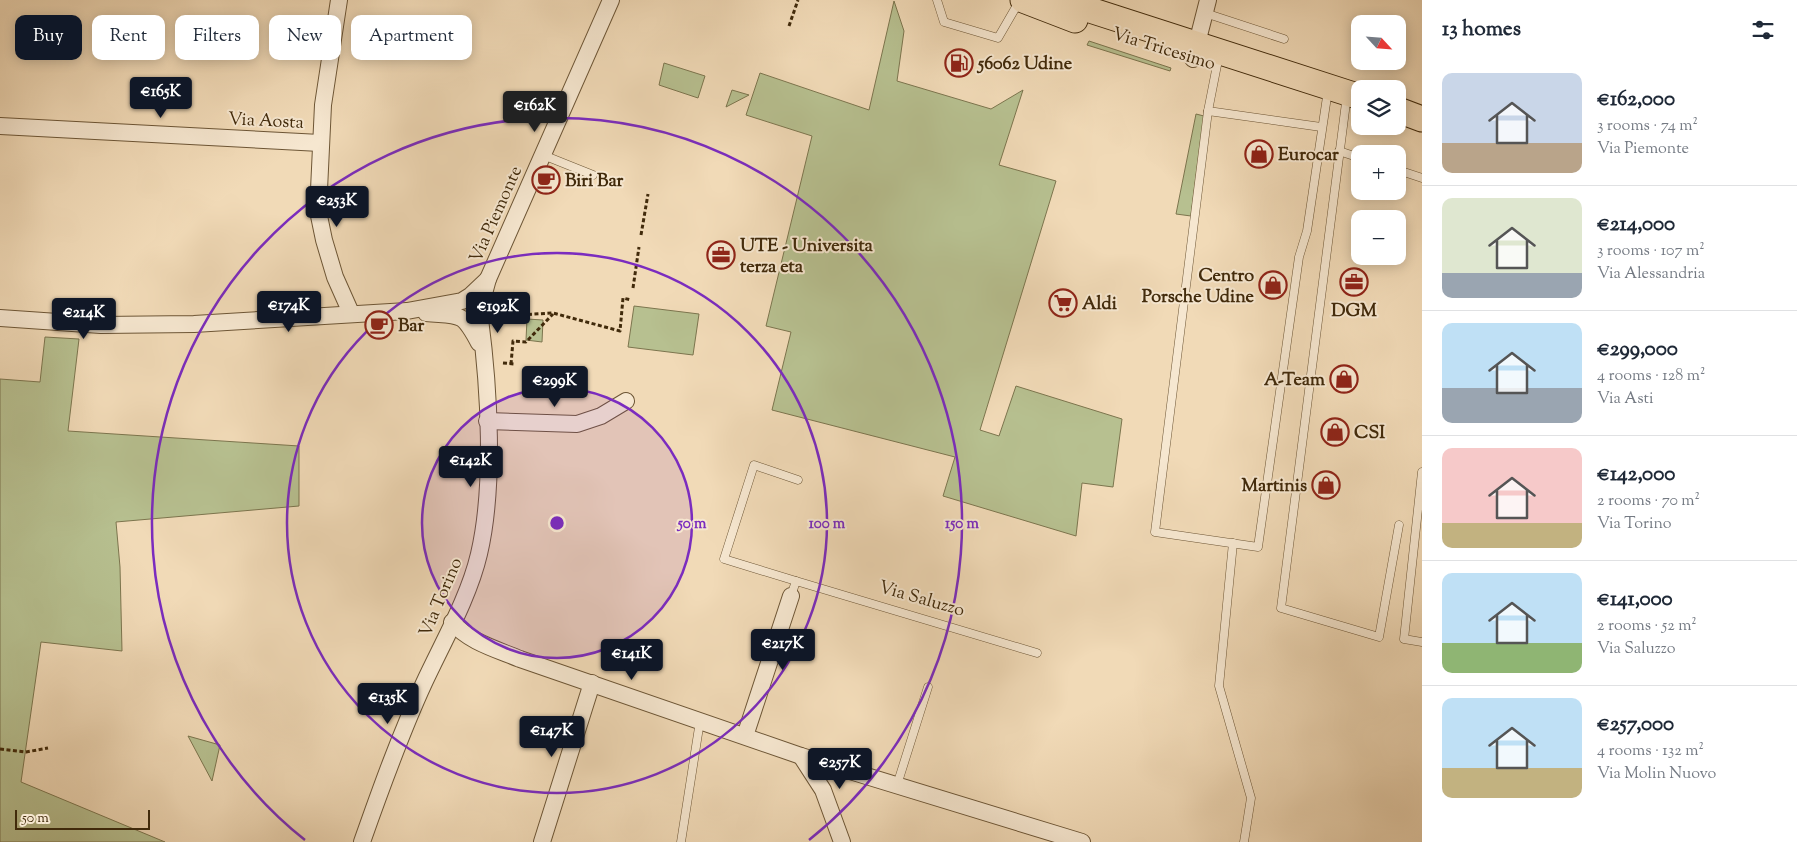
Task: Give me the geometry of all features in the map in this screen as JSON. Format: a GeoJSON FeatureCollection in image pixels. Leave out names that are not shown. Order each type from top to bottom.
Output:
{"type":"FeatureCollection","features":[{"type":"Feature","properties":{"kind":"main road","name":"Via Tricesimo"},"geometry":{"type":"LineString","coordinates":[[1021,0],[1050,12],[1336,89]]}},
{"type":"Feature","properties":{"kind":"main road","name":"Via Tricesimo"},"geometry":{"type":"LineString","coordinates":[[1059,0],[1195,51]]}},
{"type":"Feature","properties":{"kind":"main road"},"geometry":{"type":"LineString","coordinates":[[1406,113],[1422,118]]}},
{"type":"Feature","properties":{"kind":"street"},"geometry":{"type":"LineString","coordinates":[[339,0],[323,105],[318,211],[335,277],[351,313]]}},
{"type":"Feature","properties":{"kind":"street","name":"Via Piemonte"},"geometry":{"type":"LineString","coordinates":[[470,309],[488,279],[611,0]]}},
{"type":"Feature","properties":{"kind":"street"},"geometry":{"type":"LineString","coordinates":[[1195,51],[1206,7]]}},
{"type":"Feature","properties":{"kind":"street","name":"Via Aosta"},"geometry":{"type":"LineString","coordinates":[[0,126],[320,143]]}},
{"type":"Feature","properties":{"kind":"street"},"geometry":{"type":"LineString","coordinates":[[0,318],[141,326],[351,313],[470,309]]}},
{"type":"Feature","properties":{"kind":"street","name":"Via Torino"},"geometry":{"type":"LineString","coordinates":[[362,842],[404,726],[472,578],[480,552],[487,495],[487,422],[484,354],[470,309]]}},
{"type":"Feature","properties":{"kind":"street"},"geometry":{"type":"LineString","coordinates":[[487,422],[577,424],[601,416],[626,401]]}},
{"type":"Feature","properties":{"kind":"street"},"geometry":{"type":"LineString","coordinates":[[745,736],[794,589]]}},
{"type":"Feature","properties":{"kind":"street"},"geometry":{"type":"LineString","coordinates":[[452,622],[461,632],[484,645],[700,721],[801,756],[1082,842]]}},
{"type":"Feature","properties":{"kind":"street"},"geometry":{"type":"LineString","coordinates":[[542,842],[592,683]]}},
{"type":"Feature","properties":{"kind":"street"},"geometry":{"type":"LineString","coordinates":[[801,756],[823,790],[842,842]]}},
{"type":"Feature","properties":{"kind":"lane"},"geometry":{"type":"LineString","coordinates":[[938,0],[944,22],[998,38],[1021,0]]}},
{"type":"Feature","properties":{"kind":"lane"},"geometry":{"type":"LineString","coordinates":[[1206,7],[1284,39]]}},
{"type":"Feature","properties":{"kind":"lane"},"geometry":{"type":"LineString","coordinates":[[1219,58],[1208,111],[1155,532],[1258,547],[1299,257],[1307,231],[1321,128],[1336,89]]}},
{"type":"Feature","properties":{"kind":"lane"},"geometry":{"type":"LineString","coordinates":[[1336,89],[1339,151],[1280,608],[1379,638],[1399,525]]}},
{"type":"Feature","properties":{"kind":"lane"},"geometry":{"type":"LineString","coordinates":[[1208,111],[1321,128]]}},
{"type":"Feature","properties":{"kind":"lane"},"geometry":{"type":"LineString","coordinates":[[1339,151],[1351,155]]}},
{"type":"Feature","properties":{"kind":"lane"},"geometry":{"type":"LineString","coordinates":[[543,155],[593,175]]}},
{"type":"Feature","properties":{"kind":"lane"},"geometry":{"type":"LineString","coordinates":[[1406,173],[1422,178]]}},
{"type":"Feature","properties":{"kind":"lane","name":"Via Saluzzo"},"geometry":{"type":"LineString","coordinates":[[798,480],[754,465],[724,559],[794,589],[1037,652]]}},
{"type":"Feature","properties":{"kind":"lane"},"geometry":{"type":"LineString","coordinates":[[1422,472],[1404,639],[1422,642]]}},
{"type":"Feature","properties":{"kind":"lane"},"geometry":{"type":"LineString","coordinates":[[1233,544],[1220,686],[1251,798],[1244,842]]}},
{"type":"Feature","properties":{"kind":"lane"},"geometry":{"type":"LineString","coordinates":[[897,785],[928,687]]}},
{"type":"Feature","properties":{"kind":"lane"},"geometry":{"type":"LineString","coordinates":[[681,842],[700,721]]}},
{"type":"Feature","properties":{"kind":"path"},"geometry":{"type":"LineString","coordinates":[[789,26],[798,0]]}},
{"type":"Feature","properties":{"kind":"path"},"geometry":{"type":"LineString","coordinates":[[641,235],[648,194]]}},
{"type":"Feature","properties":{"kind":"path"},"geometry":{"type":"LineString","coordinates":[[633,288],[639,247]]}},
{"type":"Feature","properties":{"kind":"path"},"geometry":{"type":"LineString","coordinates":[[502,316],[553,313],[620,331],[623,298],[631,300]]}},
{"type":"Feature","properties":{"kind":"path"},"geometry":{"type":"LineString","coordinates":[[503,363],[512,364],[514,341],[526,342],[553,313]]}},
{"type":"Feature","properties":{"kind":"path"},"geometry":{"type":"LineString","coordinates":[[0,749],[26,752],[48,748]]}},
{"type":"Feature","properties":{"kind":"green space"},"geometry":{"type":"Polygon","coordinates":[[[894,1],[904,31],[897,81],[991,109],[1023,90],[999,165],[1056,181],[980,430],[999,436],[1016,386],[1122,419],[1113,487],[1082,483],[1076,536],[943,496],[955,457],[772,410],[791,332],[766,326],[812,136],[746,115],[760,73],[869,110],[894,1]]]}},
{"type":"Feature","properties":{"kind":"green space"},"geometry":{"type":"Polygon","coordinates":[[[1089,41],[1171,68],[1170,71],[1087,45],[1089,41]]]}},
{"type":"Feature","properties":{"kind":"green space"},"geometry":{"type":"Polygon","coordinates":[[[664,63],[705,76],[698,98],[659,85],[664,63]]]}},
{"type":"Feature","properties":{"kind":"green space"},"geometry":{"type":"Polygon","coordinates":[[[732,90],[749,95],[726,107],[732,90]]]}},
{"type":"Feature","properties":{"kind":"green space"},"geometry":{"type":"Polygon","coordinates":[[[1196,114],[1204,116],[1191,216],[1176,214],[1196,114]]]}},
{"type":"Feature","properties":{"kind":"green space"},"geometry":{"type":"Polygon","coordinates":[[[634,306],[699,314],[693,355],[628,347],[634,306]]]}},
{"type":"Feature","properties":{"kind":"green space"},"geometry":{"type":"Polygon","coordinates":[[[527,319],[543,320],[542,342],[526,340],[527,319]]]}},
{"type":"Feature","properties":{"kind":"green space"},"geometry":{"type":"Polygon","coordinates":[[[45,337],[79,339],[68,431],[299,446],[299,506],[116,522],[120,567],[122,651],[41,642],[21,782],[165,842],[0,842],[0,379],[40,382],[45,337]]]}},
{"type":"Feature","properties":{"kind":"green space"},"geometry":{"type":"Polygon","coordinates":[[[188,736],[220,745],[212,781],[188,736]]]}},
{"type":"Feature","properties":{"kind":"place","name":"56062 Udine"},"geometry":{"type":"Point","coordinates":[959,63]}},
{"type":"Feature","properties":{"kind":"place","name":"Eurocar"},"geometry":{"type":"Point","coordinates":[1259,154]}},
{"type":"Feature","properties":{"kind":"place","name":"Biri Bar"},"geometry":{"type":"Point","coordinates":[546,180]}},
{"type":"Feature","properties":{"kind":"place","name":"UTE - Universita terza eta"},"geometry":{"type":"Point","coordinates":[721,255]}},
{"type":"Feature","properties":{"kind":"place","name":"DGM"},"geometry":{"type":"Point","coordinates":[1354,282]}},
{"type":"Feature","properties":{"kind":"place","name":"Centro Porsche Udine"},"geometry":{"type":"Point","coordinates":[1273,285]}},
{"type":"Feature","properties":{"kind":"place","name":"Aldi"},"geometry":{"type":"Point","coordinates":[1063,303]}},
{"type":"Feature","properties":{"kind":"place","name":"Bar"},"geometry":{"type":"Point","coordinates":[379,325]}},
{"type":"Feature","properties":{"kind":"place","name":"A-Team"},"geometry":{"type":"Point","coordinates":[1344,379]}},
{"type":"Feature","properties":{"kind":"place","name":"CSI"},"geometry":{"type":"Point","coordinates":[1335,432]}},
{"type":"Feature","properties":{"kind":"place","name":"Martinis"},"geometry":{"type":"Point","coordinates":[1326,485]}}]}
